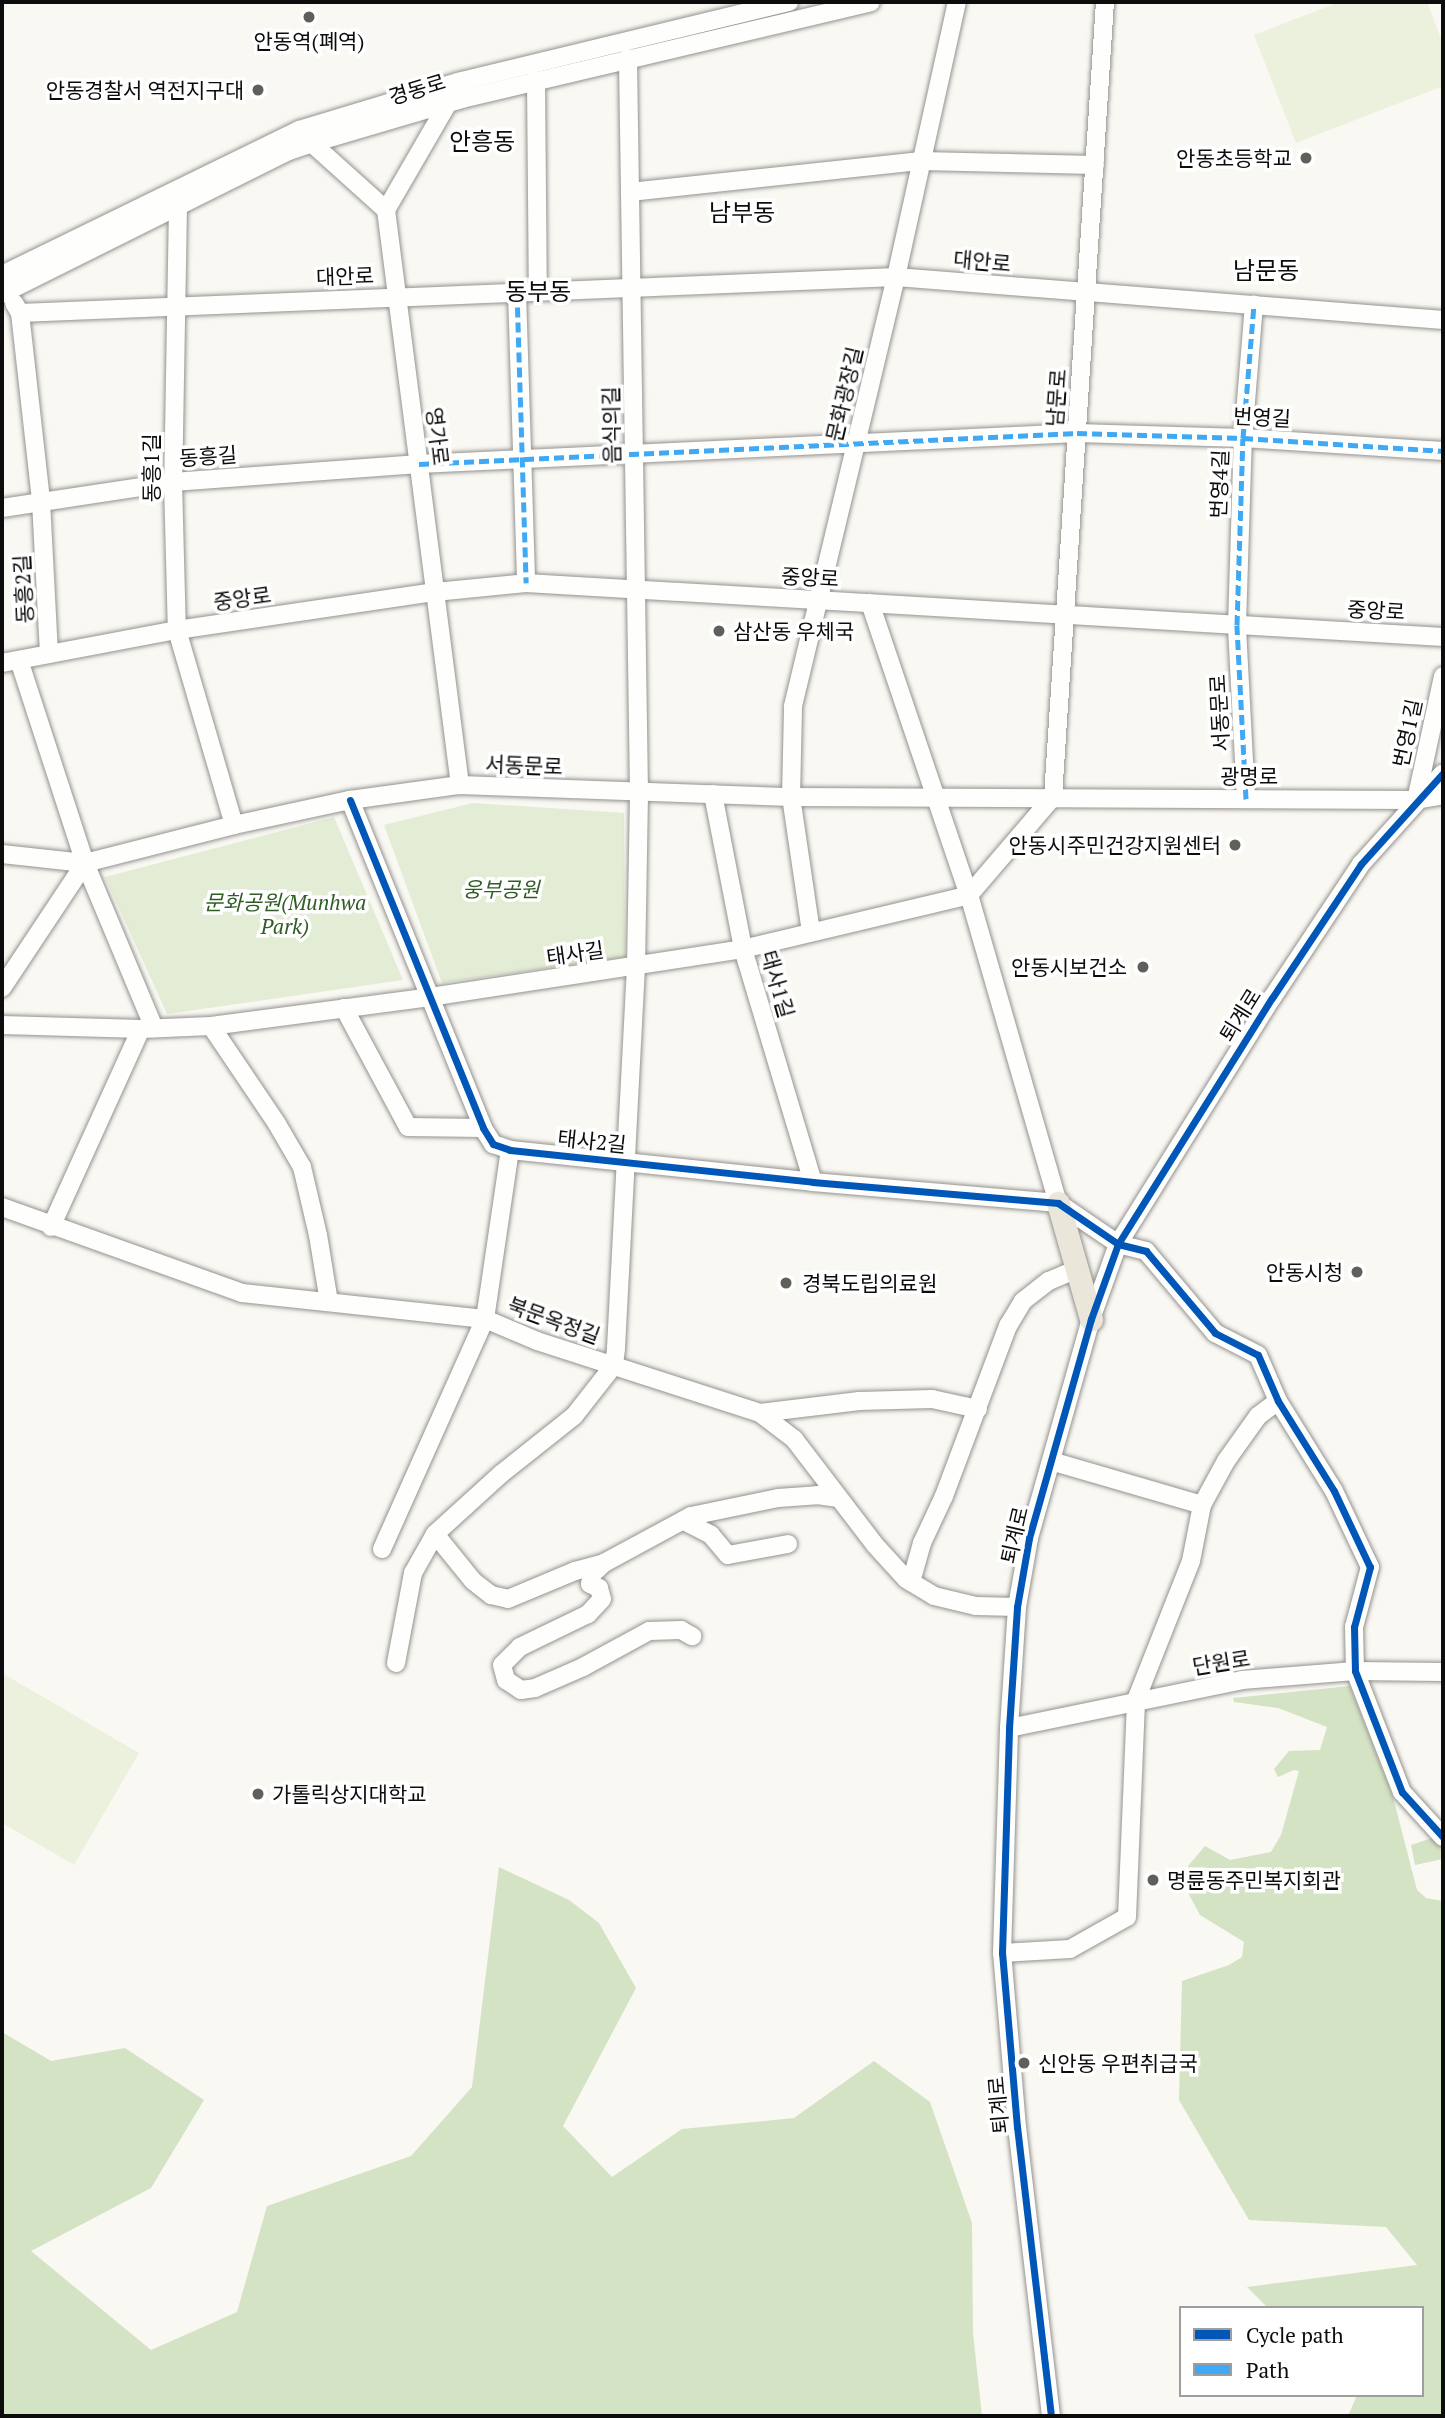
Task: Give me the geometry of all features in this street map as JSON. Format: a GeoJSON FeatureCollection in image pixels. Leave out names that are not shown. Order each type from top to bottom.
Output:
{"type":"FeatureCollection","features":[{"type":"Feature","properties":{"kind":"main road"},"geometry":{"type":"LineString","coordinates":[[1058,1203],[1091,1319]]}},
{"type":"Feature","properties":{"kind":"street","name":"경동로"},"geometry":{"type":"LineString","coordinates":[[3,285],[304,137],[458,82],[789,2]]}},
{"type":"Feature","properties":{"kind":"street","name":"경동로"},"geometry":{"type":"LineString","coordinates":[[3,285],[177,206],[304,137],[871,2]]}},
{"type":"Feature","properties":{"kind":"street","name":"문화광장길"},"geometry":{"type":"LineString","coordinates":[[791,797],[793,706],[896,277],[957,2]]}},
{"type":"Feature","properties":{"kind":"street","name":"남문로"},"geometry":{"type":"LineString","coordinates":[[1053,797],[1105,2]]}},
{"type":"Feature","properties":{"kind":"street","name":"음식의길"},"geometry":{"type":"LineString","coordinates":[[625,1162],[636,967],[639,792],[628,58]]}},
{"type":"Feature","properties":{"kind":"street"},"geometry":{"type":"LineString","coordinates":[[537,80],[538,292]]}},
{"type":"Feature","properties":{"kind":"street"},"geometry":{"type":"LineString","coordinates":[[304,137],[386,210],[447,103]]}},
{"type":"Feature","properties":{"kind":"street"},"geometry":{"type":"LineString","coordinates":[[631,192],[921,161],[1095,165]]}},
{"type":"Feature","properties":{"kind":"street"},"geometry":{"type":"LineString","coordinates":[[176,306],[177,206]]}},
{"type":"Feature","properties":{"kind":"street","name":"영가로"},"geometry":{"type":"LineString","coordinates":[[386,210],[460,785]]}},
{"type":"Feature","properties":{"kind":"street","name":"대안로"},"geometry":{"type":"LineString","coordinates":[[20,313],[896,277],[1443,320]]}},
{"type":"Feature","properties":{"kind":"street"},"geometry":{"type":"LineString","coordinates":[[3,285],[20,313]]}},
{"type":"Feature","properties":{"kind":"street"},"geometry":{"type":"LineString","coordinates":[[517,292],[526,583]]}},
{"type":"Feature","properties":{"kind":"street","name":"번영4길"},"geometry":{"type":"LineString","coordinates":[[1237,625],[1243,438],[1254,304]]}},
{"type":"Feature","properties":{"kind":"street","name":"동흥1길"},"geometry":{"type":"LineString","coordinates":[[176,306],[173,482],[177,630]]}},
{"type":"Feature","properties":{"kind":"street","name":"동흥2길"},"geometry":{"type":"LineString","coordinates":[[20,313],[41,501],[49,654]]}},
{"type":"Feature","properties":{"kind":"street","name":"번영길"},"geometry":{"type":"LineString","coordinates":[[856,443],[1077,433],[1243,438],[1443,451]]}},
{"type":"Feature","properties":{"kind":"street","name":"동흥길"},"geometry":{"type":"LineString","coordinates":[[2,508],[173,482],[419,464],[856,443]]}},
{"type":"Feature","properties":{"kind":"street","name":"중앙로"},"geometry":{"type":"LineString","coordinates":[[148,1028],[10,661],[177,630],[435,592],[526,583],[1443,637]]}},
{"type":"Feature","properties":{"kind":"street"},"geometry":{"type":"LineString","coordinates":[[870,603],[969,895],[1058,1203],[1118,1244],[1146,1251],[1215,1333],[1258,1354],[1278,1401],[1334,1490],[1370,1567],[1354,1627],[1355,1671],[1402,1792],[1443,1838]]}},
{"type":"Feature","properties":{"kind":"street","name":"서동문로"},"geometry":{"type":"LineString","coordinates":[[1237,625],[1246,799]]}},
{"type":"Feature","properties":{"kind":"street"},"geometry":{"type":"LineString","coordinates":[[177,630],[234,825]]}},
{"type":"Feature","properties":{"kind":"street","name":"번영1길"},"geometry":{"type":"LineString","coordinates":[[1416,800],[1443,676]]}},
{"type":"Feature","properties":{"kind":"street","name":"퇴계로"},"geometry":{"type":"LineString","coordinates":[[1051,2416],[1017,2127],[1002,1953],[1009,1728],[1017,1607],[1029,1538],[1091,1319],[1118,1244],[1277,990],[1361,864],[1443,773]]}},
{"type":"Feature","properties":{"kind":"street","name":"서동문로"},"geometry":{"type":"LineString","coordinates":[[2,854],[85,863],[234,825],[350,800],[460,785],[791,797],[1053,797]]}},
{"type":"Feature","properties":{"kind":"street","name":"태사1길"},"geometry":{"type":"LineString","coordinates":[[713,794],[743,949],[813,1182]]}},
{"type":"Feature","properties":{"kind":"street","name":"광명로"},"geometry":{"type":"LineString","coordinates":[[1053,797],[1416,800],[1443,794]]}},
{"type":"Feature","properties":{"kind":"street"},"geometry":{"type":"LineString","coordinates":[[791,797],[811,932]]}},
{"type":"Feature","properties":{"kind":"street"},"geometry":{"type":"LineString","coordinates":[[969,895],[1053,797]]}},
{"type":"Feature","properties":{"kind":"street"},"geometry":{"type":"LineString","coordinates":[[350,800],[483,1128],[493,1143],[510,1150],[485,1319],[382,1549]]}},
{"type":"Feature","properties":{"kind":"street"},"geometry":{"type":"LineString","coordinates":[[2,988],[85,863]]}},
{"type":"Feature","properties":{"kind":"street","name":"태사길"},"geometry":{"type":"LineString","coordinates":[[2,1024],[148,1028],[211,1026],[430,997],[743,949],[969,895]]}},
{"type":"Feature","properties":{"kind":"street"},"geometry":{"type":"LineString","coordinates":[[344,1008],[408,1127],[483,1128]]}},
{"type":"Feature","properties":{"kind":"street"},"geometry":{"type":"LineString","coordinates":[[211,1026],[277,1124],[302,1167],[318,1235],[329,1302]]}},
{"type":"Feature","properties":{"kind":"street"},"geometry":{"type":"LineString","coordinates":[[51,1227],[148,1028]]}},
{"type":"Feature","properties":{"kind":"street","name":"태사2길"},"geometry":{"type":"LineString","coordinates":[[510,1150],[813,1182],[1058,1203]]}},
{"type":"Feature","properties":{"kind":"street","name":"태사2길"},"geometry":{"type":"LineString","coordinates":[[614,1365],[625,1162]]}},
{"type":"Feature","properties":{"kind":"street","name":"북문옥정길"},"geometry":{"type":"LineString","coordinates":[[2,1207],[51,1227],[242,1293],[485,1319],[537,1341],[760,1413],[794,1439],[875,1545],[911,1582],[934,1596],[965,1603],[1017,1607]]}},
{"type":"Feature","properties":{"kind":"street"},"geometry":{"type":"LineString","coordinates":[[911,1582],[922,1543],[978,1409],[1009,1326],[1023,1301],[1049,1281],[1077,1269]]}},
{"type":"Feature","properties":{"kind":"street"},"geometry":{"type":"LineString","coordinates":[[396,1663],[414,1573],[435,1534],[501,1474],[574,1416],[614,1365]]}},
{"type":"Feature","properties":{"kind":"street"},"geometry":{"type":"LineString","coordinates":[[760,1413],[859,1401],[920,1399],[978,1409]]}},
{"type":"Feature","properties":{"kind":"street"},"geometry":{"type":"LineString","coordinates":[[1002,1953],[1070,1950],[1127,1917],[1136,1700],[1191,1561],[1202,1506],[1226,1461],[1258,1416],[1278,1401]]}},
{"type":"Feature","properties":{"kind":"street"},"geometry":{"type":"LineString","coordinates":[[1051,1461],[1202,1506]]}},
{"type":"Feature","properties":{"kind":"street"},"geometry":{"type":"LineString","coordinates":[[435,1534],[474,1581],[491,1595],[508,1599],[575,1571],[604,1563],[684,1521],[717,1509],[817,1494],[839,1498]]}},
{"type":"Feature","properties":{"kind":"street"},"geometry":{"type":"LineString","coordinates":[[684,1521],[711,1535],[728,1555],[788,1544]]}},
{"type":"Feature","properties":{"kind":"street"},"geometry":{"type":"LineString","coordinates":[[604,1563],[592,1574],[590,1584],[599,1588],[603,1599],[588,1614],[520,1647],[502,1665],[506,1680],[521,1690],[535,1688],[583,1667],[649,1631],[681,1630],[692,1636]]}},
{"type":"Feature","properties":{"kind":"street","name":"단원로"},"geometry":{"type":"LineString","coordinates":[[1009,1728],[1242,1680],[1355,1671],[1443,1672]]}},
{"type":"Feature","properties":{"kind":"green space"},"geometry":{"type":"Polygon","coordinates":[[[1340,2],[1427,2],[1443,44],[1443,86],[1296,143],[1254,35],[1340,2]]]}},
{"type":"Feature","properties":{"kind":"green space","name":"웅부공원"},"geometry":{"type":"Polygon","coordinates":[[[473,803],[624,813],[625,957],[442,983],[384,825],[473,803]]]}},
{"type":"Feature","properties":{"kind":"green space","name":"문화공원(Munhwa Park)"},"geometry":{"type":"Polygon","coordinates":[[[334,817],[403,980],[167,1014],[105,877],[334,817]]]}},
{"type":"Feature","properties":{"kind":"green space"},"geometry":{"type":"Polygon","coordinates":[[[2,1673],[139,1753],[74,1865],[2,1823],[2,1673]]]}},
{"type":"Feature","properties":{"kind":"green space"},"geometry":{"type":"Polygon","coordinates":[[[1350,1686],[1393,1797],[1417,1890],[1426,1898],[1443,1901],[1443,2416],[1348,2416],[1356,2397],[1424,2397],[1424,2306],[1266,2306],[1247,2287],[1417,2265],[1386,2227],[1249,2220],[1179,2100],[1182,1981],[1229,1965],[1242,1957],[1244,1942],[1200,1915],[1186,1889],[1188,1866],[1205,1846],[1230,1860],[1271,1852],[1281,1835],[1299,1771],[1294,1770],[1278,1777],[1274,1769],[1289,1751],[1320,1750],[1327,1727],[1278,1708],[1234,1702],[1233,1698],[1350,1686]]]}},
{"type":"Feature","properties":{"kind":"green space"},"geometry":{"type":"Polygon","coordinates":[[[1435,1837],[1443,1844],[1443,1859],[1415,1865],[1411,1845],[1435,1837]]]}},
{"type":"Feature","properties":{"kind":"green space"},"geometry":{"type":"Polygon","coordinates":[[[499,1867],[569,1900],[599,1923],[636,1988],[563,2126],[612,2177],[682,2129],[794,2118],[874,2061],[930,2102],[972,2223],[973,2333],[982,2416],[2,2416],[2,2032],[51,2061],[125,2048],[204,2100],[151,2188],[31,2251],[151,2350],[237,2312],[267,2206],[411,2156],[472,2087],[499,1867]]]}},
{"type":"Feature","properties":{"kind":"marked path"},"geometry":{"type":"LineString","coordinates":[[517,292],[526,583]]}},
{"type":"Feature","properties":{"kind":"marked path"},"geometry":{"type":"LineString","coordinates":[[1246,799],[1237,625],[1243,438],[1254,304]]}},
{"type":"Feature","properties":{"kind":"marked path"},"geometry":{"type":"LineString","coordinates":[[419,464],[1077,433],[1243,438],[1443,451]]}},
{"type":"Feature","properties":{"kind":"cycle path"},"geometry":{"type":"LineString","coordinates":[[1051,2416],[1017,2127],[1002,1953],[1009,1728],[1017,1607],[1029,1538],[1091,1319],[1118,1244],[1272,998],[1361,864],[1443,773]]}},
{"type":"Feature","properties":{"kind":"cycle path"},"geometry":{"type":"LineString","coordinates":[[350,800],[483,1128],[493,1144],[510,1150],[813,1182],[1058,1203],[1118,1244],[1146,1251],[1215,1333],[1258,1355],[1278,1401],[1334,1491],[1370,1567],[1354,1627],[1355,1671],[1402,1792],[1443,1837]]}},
{"type":"Feature","properties":{"kind":"place","name":"안동역(폐역)"},"geometry":{"type":"Point","coordinates":[309,17]}},
{"type":"Feature","properties":{"kind":"place","name":"안동경찰서 역전지구대"},"geometry":{"type":"Point","coordinates":[258,90]}},
{"type":"Feature","properties":{"kind":"place","name":"안동초등학교"},"geometry":{"type":"Point","coordinates":[1306,158]}},
{"type":"Feature","properties":{"kind":"place","name":"삼산동 우체국"},"geometry":{"type":"Point","coordinates":[719,631]}},
{"type":"Feature","properties":{"kind":"place","name":"안동시주민건강지원센터"},"geometry":{"type":"Point","coordinates":[1235,845]}},
{"type":"Feature","properties":{"kind":"place","name":"안동시보건소"},"geometry":{"type":"Point","coordinates":[1143,967]}},
{"type":"Feature","properties":{"kind":"place","name":"안동시청"},"geometry":{"type":"Point","coordinates":[1357,1272]}},
{"type":"Feature","properties":{"kind":"place","name":"경북도립의료원"},"geometry":{"type":"Point","coordinates":[786,1283]}},
{"type":"Feature","properties":{"kind":"place","name":"가톨릭상지대학교"},"geometry":{"type":"Point","coordinates":[258,1794]}},
{"type":"Feature","properties":{"kind":"place","name":"명륜동주민복지회관"},"geometry":{"type":"Point","coordinates":[1153,1880]}},
{"type":"Feature","properties":{"kind":"place","name":"신안동 우편취급국"},"geometry":{"type":"Point","coordinates":[1024,2063]}},
{"type":"Feature","properties":{"kind":"district","name":"안흥동"},"geometry":{"type":"Point","coordinates":[482,142]}},
{"type":"Feature","properties":{"kind":"district","name":"남부동"},"geometry":{"type":"Point","coordinates":[742,213]}},
{"type":"Feature","properties":{"kind":"district","name":"남문동"},"geometry":{"type":"Point","coordinates":[1266,271]}},
{"type":"Feature","properties":{"kind":"district","name":"동부동"},"geometry":{"type":"Point","coordinates":[538,292]}}]}
